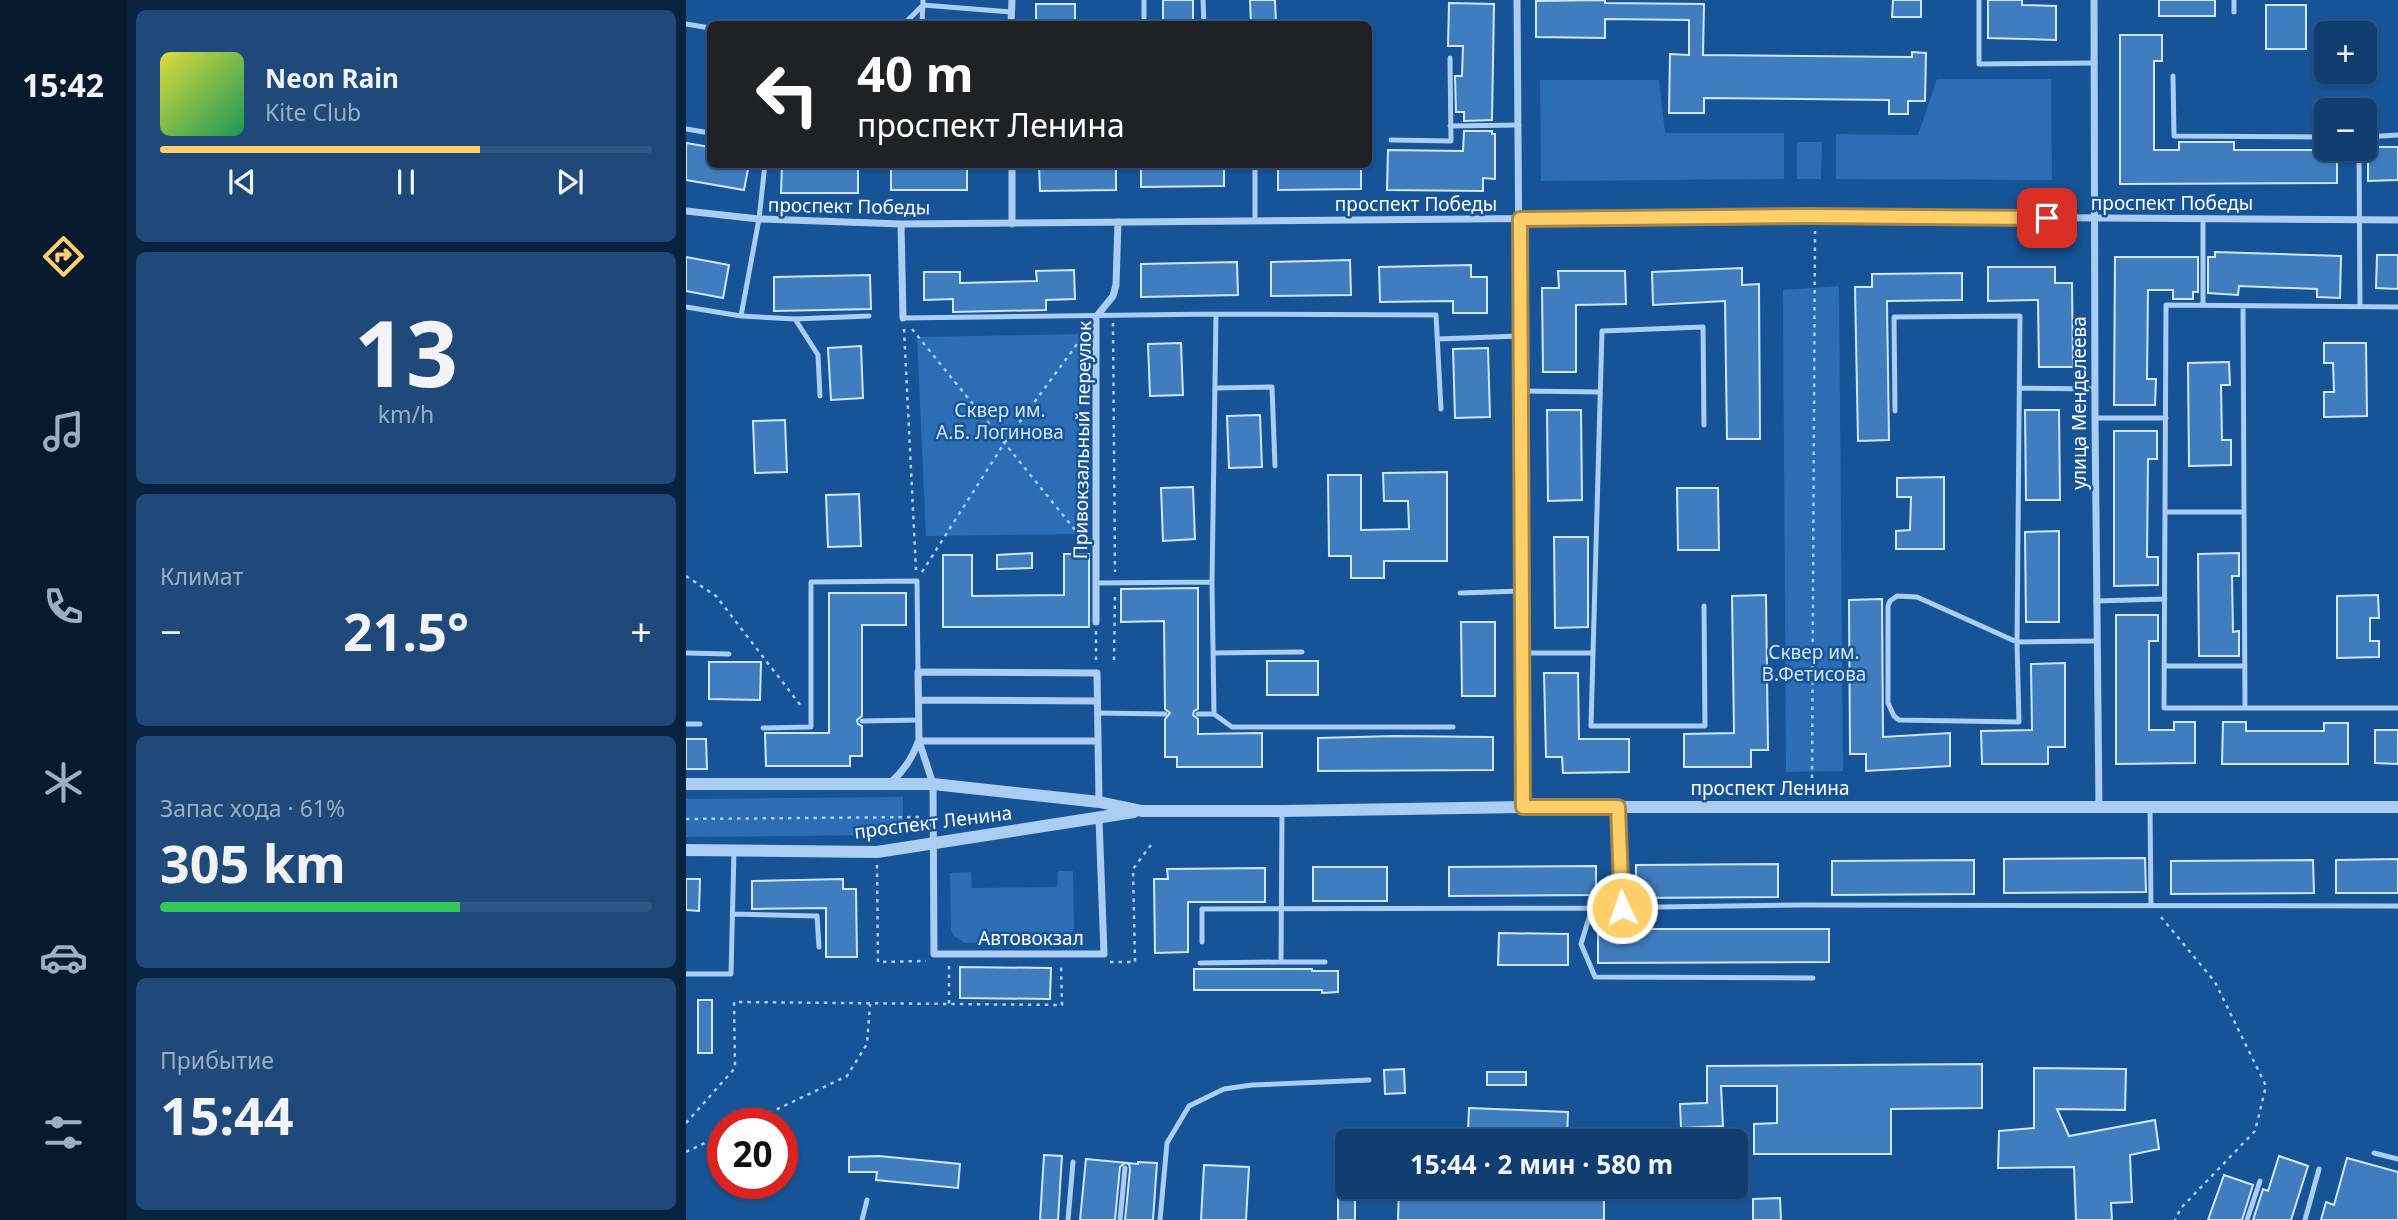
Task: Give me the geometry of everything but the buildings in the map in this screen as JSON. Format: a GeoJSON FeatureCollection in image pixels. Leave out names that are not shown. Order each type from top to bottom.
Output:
{"type":"FeatureCollection","features":[{"type":"Feature","properties":{"kind":"street"},"geometry":{"type":"LineString","coordinates":[[1011,21],[1012,0]]}},
{"type":"Feature","properties":{"kind":"street"},"geometry":{"type":"LineString","coordinates":[[1517,0],[1523,807]]}},
{"type":"Feature","properties":{"kind":"street","name":"улица Менделеева"},"geometry":{"type":"LineString","coordinates":[[2094,0],[2094,388],[2099,807]]}},
{"type":"Feature","properties":{"kind":"street"},"geometry":{"type":"LineString","coordinates":[[1012,168],[1012,224]]}},
{"type":"Feature","properties":{"kind":"street","name":"проспект Победы"},"geometry":{"type":"LineString","coordinates":[[686,211],[759,219],[901,224],[1809,216],[2398,220]]}},
{"type":"Feature","properties":{"kind":"street","name":"Привокзальный переулок"},"geometry":{"type":"LineString","coordinates":[[1096,622],[1096,317],[1113,296],[1116,285],[1118,222]]}},
{"type":"Feature","properties":{"kind":"street"},"geometry":{"type":"LineString","coordinates":[[901,224],[903,318]]}},
{"type":"Feature","properties":{"kind":"street"},"geometry":{"type":"LineString","coordinates":[[933,844],[933,784],[919,741],[918,672],[1097,673],[1099,819]]}},
{"type":"Feature","properties":{"kind":"street"},"geometry":{"type":"LineString","coordinates":[[919,700],[1097,701]]}},
{"type":"Feature","properties":{"kind":"street"},"geometry":{"type":"LineString","coordinates":[[919,741],[1097,741]]}},
{"type":"Feature","properties":{"kind":"street"},"geometry":{"type":"LineString","coordinates":[[889,784],[903,772],[919,741]]}},
{"type":"Feature","properties":{"kind":"street","name":"проспект Ленина"},"geometry":{"type":"LineString","coordinates":[[686,784],[933,784],[1099,802],[1142,811]]}},
{"type":"Feature","properties":{"kind":"street","name":"проспект Ленина"},"geometry":{"type":"LineString","coordinates":[[686,850],[877,852],[1142,811],[1523,807],[2398,807]]}},
{"type":"Feature","properties":{"kind":"street","name":"Автовокзал"},"geometry":{"type":"LineString","coordinates":[[933,844],[934,954],[1104,954],[1099,819]]}},
{"type":"Feature","properties":{"kind":"lane"},"geometry":{"type":"LineString","coordinates":[[1143,21],[1144,0]]}},
{"type":"Feature","properties":{"kind":"lane"},"geometry":{"type":"LineString","coordinates":[[1203,0],[1203,21]]}},
{"type":"Feature","properties":{"kind":"lane"},"geometry":{"type":"LineString","coordinates":[[1979,0],[1979,64],[2095,63]]}},
{"type":"Feature","properties":{"kind":"lane"},"geometry":{"type":"LineString","coordinates":[[2234,0],[2234,12]]}},
{"type":"Feature","properties":{"kind":"lane"},"geometry":{"type":"LineString","coordinates":[[923,3],[1011,12]]}},
{"type":"Feature","properties":{"kind":"lane"},"geometry":{"type":"LineString","coordinates":[[907,21],[923,3]]}},
{"type":"Feature","properties":{"kind":"lane"},"geometry":{"type":"LineString","coordinates":[[922,21],[923,3]]}},
{"type":"Feature","properties":{"kind":"lane"},"geometry":{"type":"LineString","coordinates":[[686,24],[707,28]]}},
{"type":"Feature","properties":{"kind":"lane"},"geometry":{"type":"LineString","coordinates":[[1391,140],[1451,141],[1450,58]]}},
{"type":"Feature","properties":{"kind":"lane"},"geometry":{"type":"LineString","coordinates":[[2173,76],[2174,136],[2314,136]]}},
{"type":"Feature","properties":{"kind":"lane"},"geometry":{"type":"LineString","coordinates":[[1450,126],[1520,125]]}},
{"type":"Feature","properties":{"kind":"lane"},"geometry":{"type":"LineString","coordinates":[[686,128],[707,132]]}},
{"type":"Feature","properties":{"kind":"lane"},"geometry":{"type":"LineString","coordinates":[[2377,136],[2398,135]]}},
{"type":"Feature","properties":{"kind":"lane"},"geometry":{"type":"LineString","coordinates":[[2359,161],[2360,307]]}},
{"type":"Feature","properties":{"kind":"lane"},"geometry":{"type":"LineString","coordinates":[[741,316],[759,219],[765,168]]}},
{"type":"Feature","properties":{"kind":"lane"},"geometry":{"type":"LineString","coordinates":[[1255,168],[1255,221]]}},
{"type":"Feature","properties":{"kind":"lane"},"geometry":{"type":"LineString","coordinates":[[2203,219],[2203,305]]}},
{"type":"Feature","properties":{"kind":"lane"},"geometry":{"type":"LineString","coordinates":[[2398,307],[2166,305],[2164,708],[2398,708]]}},
{"type":"Feature","properties":{"kind":"lane"},"geometry":{"type":"LineString","coordinates":[[2243,306],[2245,708]]}},
{"type":"Feature","properties":{"kind":"lane"},"geometry":{"type":"LineString","coordinates":[[686,307],[741,316],[794,319],[869,316]]}},
{"type":"Feature","properties":{"kind":"lane"},"geometry":{"type":"LineString","coordinates":[[903,318],[1216,314],[1436,315],[1441,409]]}},
{"type":"Feature","properties":{"kind":"lane"},"geometry":{"type":"LineString","coordinates":[[1214,714],[1212,582],[1216,314]]}},
{"type":"Feature","properties":{"kind":"lane"},"geometry":{"type":"LineString","coordinates":[[1895,411],[1894,317],[2020,316],[2017,642],[2019,722],[1899,720],[1890,710],[1888,606],[1897,596],[1917,597],[2017,642],[2096,641]]}},
{"type":"Feature","properties":{"kind":"lane"},"geometry":{"type":"LineString","coordinates":[[794,319],[818,355],[820,396]]}},
{"type":"Feature","properties":{"kind":"lane"},"geometry":{"type":"LineString","coordinates":[[1704,425],[1703,327],[1602,331],[1591,726],[1704,726],[1704,606]]}},
{"type":"Feature","properties":{"kind":"lane"},"geometry":{"type":"LineString","coordinates":[[1438,339],[1520,336]]}},
{"type":"Feature","properties":{"kind":"lane"},"geometry":{"type":"LineString","coordinates":[[1216,388],[1272,387],[1275,466]]}},
{"type":"Feature","properties":{"kind":"lane"},"geometry":{"type":"LineString","coordinates":[[2019,388],[2094,388]]}},
{"type":"Feature","properties":{"kind":"lane"},"geometry":{"type":"LineString","coordinates":[[1521,391],[1600,392]]}},
{"type":"Feature","properties":{"kind":"lane"},"geometry":{"type":"LineString","coordinates":[[2095,418],[2166,418]]}},
{"type":"Feature","properties":{"kind":"lane"},"geometry":{"type":"LineString","coordinates":[[2165,512],[2244,512]]}},
{"type":"Feature","properties":{"kind":"lane"},"geometry":{"type":"LineString","coordinates":[[764,728],[811,727],[811,582],[917,581],[918,672]]}},
{"type":"Feature","properties":{"kind":"lane"},"geometry":{"type":"LineString","coordinates":[[1096,583],[1212,582]]}},
{"type":"Feature","properties":{"kind":"lane"},"geometry":{"type":"LineString","coordinates":[[1460,593],[1522,591]]}},
{"type":"Feature","properties":{"kind":"lane"},"geometry":{"type":"LineString","coordinates":[[2096,601],[2165,599]]}},
{"type":"Feature","properties":{"kind":"lane"},"geometry":{"type":"LineString","coordinates":[[1213,653],[1302,652]]}},
{"type":"Feature","properties":{"kind":"lane"},"geometry":{"type":"LineString","coordinates":[[686,653],[729,654]]}},
{"type":"Feature","properties":{"kind":"lane"},"geometry":{"type":"LineString","coordinates":[[1522,653],[1593,653]]}},
{"type":"Feature","properties":{"kind":"lane"},"geometry":{"type":"LineString","coordinates":[[2164,666],[2245,666]]}},
{"type":"Feature","properties":{"kind":"lane"},"geometry":{"type":"LineString","coordinates":[[1097,713],[1165,714]]}},
{"type":"Feature","properties":{"kind":"lane"},"geometry":{"type":"LineString","coordinates":[[1198,714],[1214,714],[1232,727],[1453,727]]}},
{"type":"Feature","properties":{"kind":"lane"},"geometry":{"type":"LineString","coordinates":[[862,721],[919,720]]}},
{"type":"Feature","properties":{"kind":"lane"},"geometry":{"type":"LineString","coordinates":[[686,724],[700,724]]}},
{"type":"Feature","properties":{"kind":"lane"},"geometry":{"type":"LineString","coordinates":[[2150,806],[2151,906]]}},
{"type":"Feature","properties":{"kind":"lane"},"geometry":{"type":"LineString","coordinates":[[1618,807],[1622,908]]}},
{"type":"Feature","properties":{"kind":"lane"},"geometry":{"type":"LineString","coordinates":[[1281,962],[1282,811]]}},
{"type":"Feature","properties":{"kind":"lane"},"geometry":{"type":"LineString","coordinates":[[686,974],[731,974],[734,850]]}},
{"type":"Feature","properties":{"kind":"lane"},"geometry":{"type":"LineString","coordinates":[[1202,942],[1202,909],[1802,905],[2398,906]]}},
{"type":"Feature","properties":{"kind":"lane"},"geometry":{"type":"LineString","coordinates":[[1592,908],[1581,944],[1595,977],[1813,978]]}},
{"type":"Feature","properties":{"kind":"lane"},"geometry":{"type":"LineString","coordinates":[[733,915],[817,916],[819,947]]}},
{"type":"Feature","properties":{"kind":"lane"},"geometry":{"type":"LineString","coordinates":[[1200,963],[1325,962]]}},
{"type":"Feature","properties":{"kind":"lane"},"geometry":{"type":"LineString","coordinates":[[1160,1220],[1167,1143],[1189,1106],[1224,1089],[1252,1085],[1369,1080]]}},
{"type":"Feature","properties":{"kind":"lane"},"geometry":{"type":"LineString","coordinates":[[2374,1153],[2398,1159]]}},
{"type":"Feature","properties":{"kind":"lane"},"geometry":{"type":"LineString","coordinates":[[1068,1220],[1073,1162]]}},
{"type":"Feature","properties":{"kind":"lane"},"geometry":{"type":"LineString","coordinates":[[1120,1220],[1125,1168]]}},
{"type":"Feature","properties":{"kind":"lane"},"geometry":{"type":"LineString","coordinates":[[2305,1220],[2319,1169]]}},
{"type":"Feature","properties":{"kind":"lane"},"geometry":{"type":"LineString","coordinates":[[2248,1220],[2260,1181]]}},
{"type":"Feature","properties":{"kind":"lane"},"geometry":{"type":"LineString","coordinates":[[862,1220],[867,1200]]}},
{"type":"Feature","properties":{"kind":"path"},"geometry":{"type":"LineString","coordinates":[[1812,778],[1815,231]]}},
{"type":"Feature","properties":{"kind":"path"},"geometry":{"type":"LineString","coordinates":[[917,581],[1005,442],[1096,317]]}},
{"type":"Feature","properties":{"kind":"path"},"geometry":{"type":"LineString","coordinates":[[1113,317],[1114,660]]}},
{"type":"Feature","properties":{"kind":"path"},"geometry":{"type":"LineString","coordinates":[[903,318],[1096,555]]}},
{"type":"Feature","properties":{"kind":"path"},"geometry":{"type":"LineString","coordinates":[[903,318],[917,581]]}},
{"type":"Feature","properties":{"kind":"path"},"geometry":{"type":"LineString","coordinates":[[686,576],[716,596],[811,720]]}},
{"type":"Feature","properties":{"kind":"path"},"geometry":{"type":"LineString","coordinates":[[1096,622],[1097,673]]}},
{"type":"Feature","properties":{"kind":"path"},"geometry":{"type":"LineString","coordinates":[[686,819],[933,817]]}},
{"type":"Feature","properties":{"kind":"path"},"geometry":{"type":"LineString","coordinates":[[877,865],[878,962],[937,961]]}},
{"type":"Feature","properties":{"kind":"path"},"geometry":{"type":"LineString","coordinates":[[2151,906],[2215,982],[2266,1086],[2255,1131],[2181,1208],[2175,1220]]}},
{"type":"Feature","properties":{"kind":"path"},"geometry":{"type":"LineString","coordinates":[[686,1123],[736,1068],[734,1002],[949,1005],[948,961]]}},
{"type":"Feature","properties":{"kind":"path"},"geometry":{"type":"LineString","coordinates":[[780,1108],[847,1076],[867,1044],[870,1004]]}},
{"type":"Feature","properties":{"kind":"path"},"geometry":{"type":"LineString","coordinates":[[686,1152],[707,1142]]}},
{"type":"Feature","properties":{"kind":"green space"},"geometry":{"type":"Polygon","coordinates":[[[1937,79],[2051,79],[2052,180],[1836,179],[1836,134],[1918,135],[1937,79]]]}},
{"type":"Feature","properties":{"kind":"green space"},"geometry":{"type":"Polygon","coordinates":[[[1540,80],[1659,80],[1665,133],[1784,133],[1784,179],[1541,181],[1540,80]]]}},
{"type":"Feature","properties":{"kind":"green space"},"geometry":{"type":"Polygon","coordinates":[[[1797,142],[1822,142],[1821,179],[1797,179],[1797,142]]]}},
{"type":"Feature","properties":{"kind":"green space","name":"Сквер им. В.Фетисова"},"geometry":{"type":"Polygon","coordinates":[[[1839,286],[1843,771],[1786,772],[1783,290],[1839,286]]]}},
{"type":"Feature","properties":{"kind":"green space","name":"Сквер им. А.Б. Логинова"},"geometry":{"type":"Polygon","coordinates":[[[1079,334],[1080,534],[926,536],[917,337],[1079,334]]]}},
{"type":"Feature","properties":{"kind":"green space"},"geometry":{"type":"Polygon","coordinates":[[[903,797],[903,835],[686,837],[686,799],[903,797]]]}},
{"type":"Feature","properties":{"kind":"green space"},"geometry":{"type":"Polygon","coordinates":[[[1058,871],[1073,871],[1074,928],[1068,939],[1061,942],[965,943],[954,936],[951,930],[950,873],[971,872],[972,888],[1057,887],[1058,871]]]}},
{"type":"Feature","properties":{"kind":"route"},"geometry":{"type":"LineString","coordinates":[[1622,908],[1618,807],[1523,807],[1520,219],[1809,216],[2047,218]]}}]}
